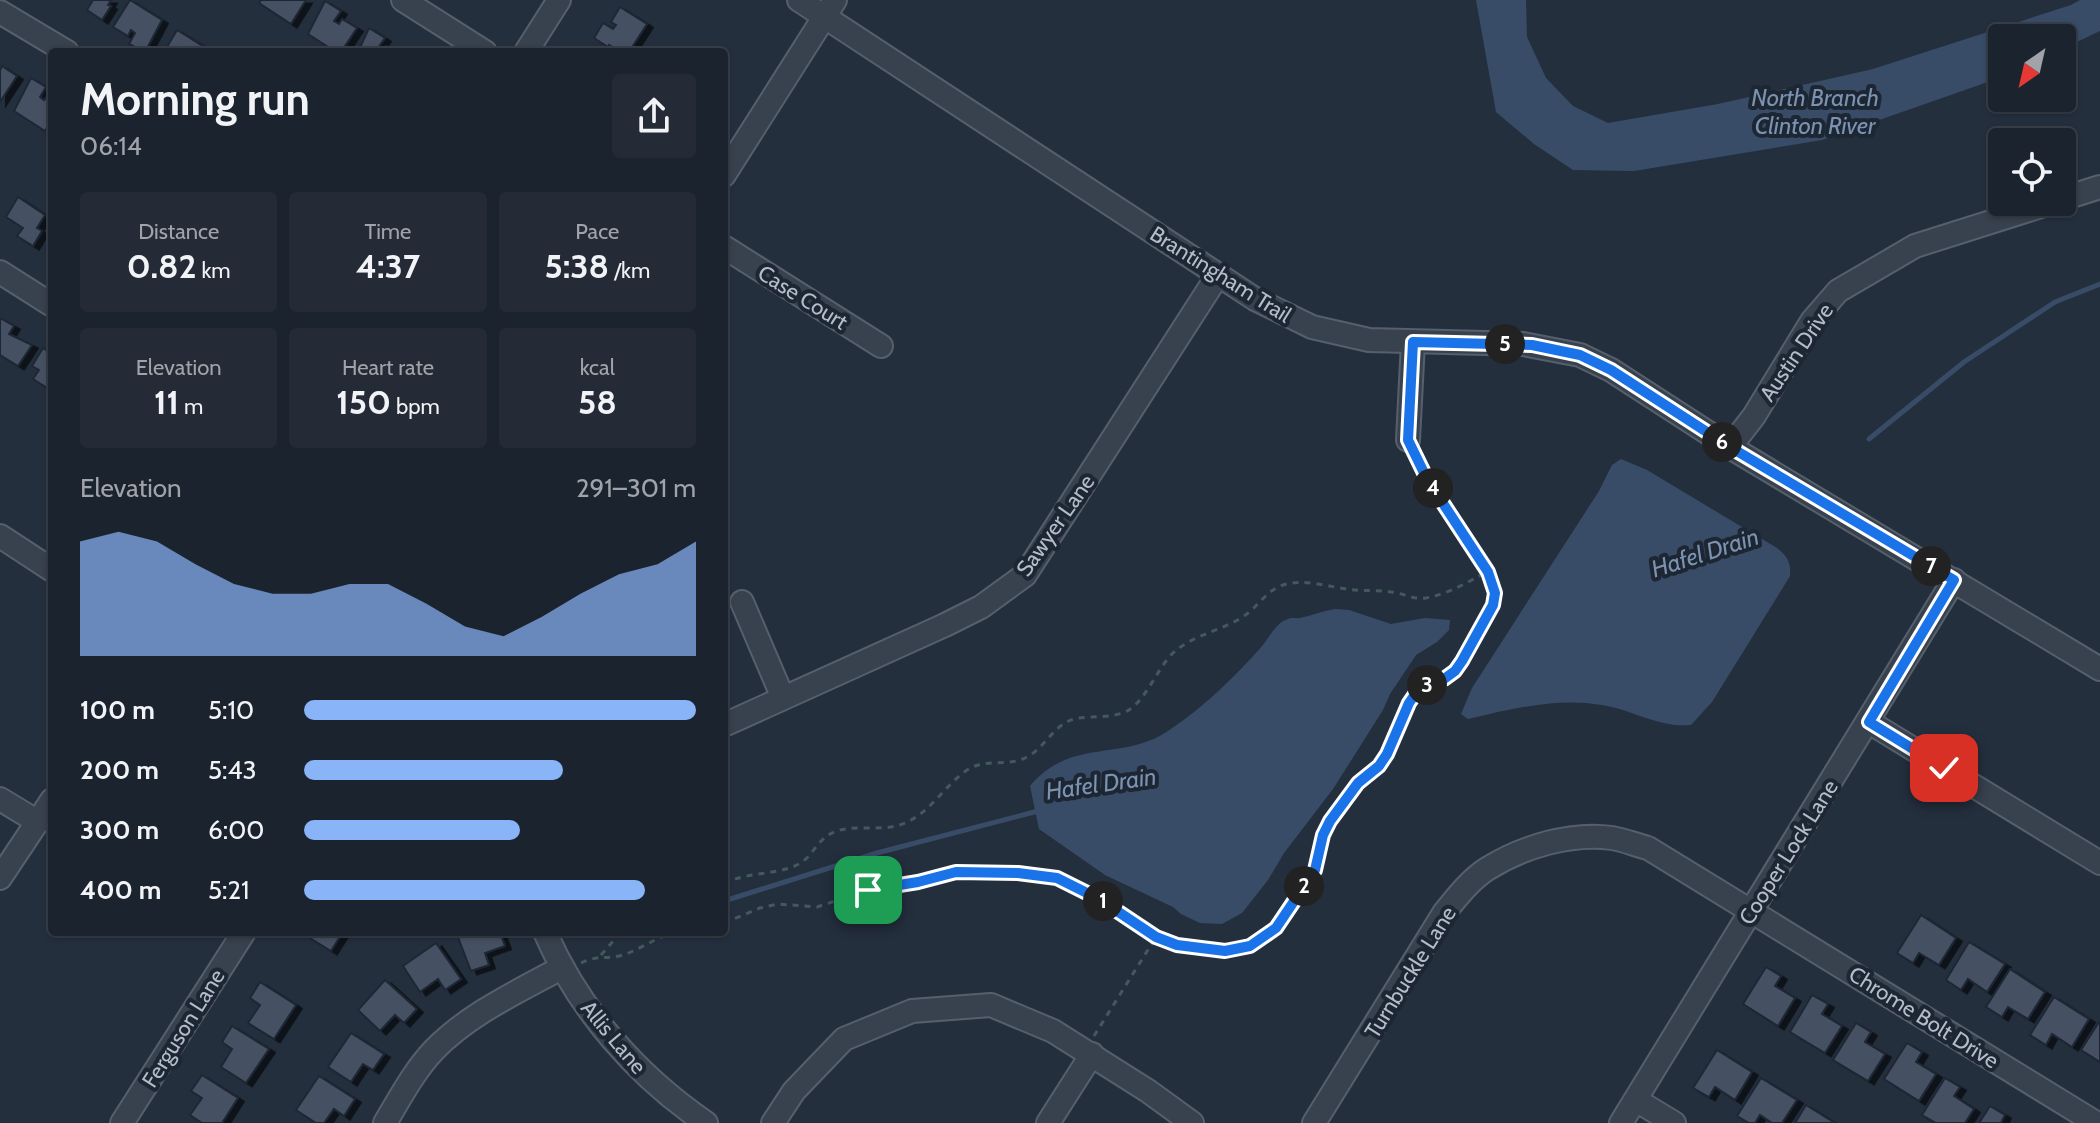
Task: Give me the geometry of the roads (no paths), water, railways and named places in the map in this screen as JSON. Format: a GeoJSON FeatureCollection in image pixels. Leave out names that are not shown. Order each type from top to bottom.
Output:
{"type":"FeatureCollection","features":[{"type":"Feature","properties":{"kind":"street"},"geometry":{"type":"LineString","coordinates":[[403,0],[479,48]]}},
{"type":"Feature","properties":{"kind":"street"},"geometry":{"type":"LineString","coordinates":[[529,48],[559,0]]}},
{"type":"Feature","properties":{"kind":"street","name":"Brantingham Trail"},"geometry":{"type":"LineString","coordinates":[[799,0],[829,9],[1265,304],[1312,327],[1369,340],[1532,345],[1580,355],[1611,370],[1730,447],[2100,669]]}},
{"type":"Feature","properties":{"kind":"street"},"geometry":{"type":"LineString","coordinates":[[728,169],[829,9]]}},
{"type":"Feature","properties":{"kind":"street"},"geometry":{"type":"LineString","coordinates":[[0,12],[60,48]]}},
{"type":"Feature","properties":{"kind":"street"},"geometry":{"type":"LineString","coordinates":[[2076,195],[2100,187]]}},
{"type":"Feature","properties":{"kind":"street","name":"Austin Drive"},"geometry":{"type":"LineString","coordinates":[[1730,447],[1754,416],[1812,321],[1838,291],[1915,246],[2010,216]]}},
{"type":"Feature","properties":{"kind":"street","name":"Case Court"},"geometry":{"type":"LineString","coordinates":[[728,250],[881,346]]}},
{"type":"Feature","properties":{"kind":"street"},"geometry":{"type":"LineString","coordinates":[[0,272],[48,302]]}},
{"type":"Feature","properties":{"kind":"street","name":"Sawyer Lane"},"geometry":{"type":"LineString","coordinates":[[728,723],[957,619],[993,599],[1025,575],[1218,275]]}},
{"type":"Feature","properties":{"kind":"street"},"geometry":{"type":"LineString","coordinates":[[1408,440],[1413,342]]}},
{"type":"Feature","properties":{"kind":"street"},"geometry":{"type":"LineString","coordinates":[[0,536],[48,567]]}},
{"type":"Feature","properties":{"kind":"street","name":"Cooper Lock Lane"},"geometry":{"type":"LineString","coordinates":[[1621,1123],[1954,580]]}},
{"type":"Feature","properties":{"kind":"street"},"geometry":{"type":"LineString","coordinates":[[742,602],[783,698]]}},
{"type":"Feature","properties":{"kind":"street"},"geometry":{"type":"LineString","coordinates":[[1869,722],[2100,863]]}},
{"type":"Feature","properties":{"kind":"street"},"geometry":{"type":"LineString","coordinates":[[0,799],[38,822]]}},
{"type":"Feature","properties":{"kind":"street"},"geometry":{"type":"LineString","coordinates":[[0,878],[48,806]]}},
{"type":"Feature","properties":{"kind":"street","name":"Turnbuckle Lane"},"geometry":{"type":"LineString","coordinates":[[1314,1123],[1444,913],[1463,889],[1488,869],[1555,842],[1588,837],[1613,838],[1648,848],[1752,911]]}},
{"type":"Feature","properties":{"kind":"street","name":"Chrome Bolt Drive"},"geometry":{"type":"LineString","coordinates":[[1752,911],[2096,1123]]}},
{"type":"Feature","properties":{"kind":"street","name":"Ferguson Lane"},"geometry":{"type":"LineString","coordinates":[[122,1123],[241,936]]}},
{"type":"Feature","properties":{"kind":"street","name":"Allis Lane"},"geometry":{"type":"LineString","coordinates":[[547,936],[563,971],[597,1022],[639,1070],[706,1123]]}},
{"type":"Feature","properties":{"kind":"street"},"geometry":{"type":"LineString","coordinates":[[385,1123],[419,1068],[444,1041],[493,1006],[563,971]]}},
{"type":"Feature","properties":{"kind":"street"},"geometry":{"type":"LineString","coordinates":[[773,1123],[794,1091],[844,1039],[912,1011],[991,1005],[1053,1031],[1192,1123]]}},
{"type":"Feature","properties":{"kind":"street"},"geometry":{"type":"LineString","coordinates":[[1048,1123],[1088,1052]]}},
{"type":"Feature","properties":{"kind":"street"},"geometry":{"type":"LineString","coordinates":[[1636,1100],[1674,1123]]}},
{"type":"Feature","properties":{"kind":"water","name":"North Branch Clinton River"},"geometry":{"type":"Polygon","coordinates":[[[1476,0],[1526,0],[1527,37],[1546,78],[1573,106],[1608,123],[1718,104],[1873,69],[1988,32],[1988,82],[1822,140],[1634,171],[1573,170],[1534,144],[1496,112],[1476,0]]]}},
{"type":"Feature","properties":{"kind":"water","name":"North Branch Clinton River"},"geometry":{"type":"Polygon","coordinates":[[[2080,0],[2100,0],[2100,31],[2076,42],[2076,24],[2012,24],[2080,0]]]}},
{"type":"Feature","properties":{"kind":"water"},"geometry":{"type":"Polygon","coordinates":[[[1621,459],[1647,470],[1777,548],[1788,560],[1790,576],[1712,702],[1691,725],[1668,724],[1613,707],[1568,702],[1534,705],[1468,719],[1461,714],[1472,688],[1599,491],[1612,465],[1621,459]]]}},
{"type":"Feature","properties":{"kind":"water"},"geometry":{"type":"Polygon","coordinates":[[[1335,609],[1349,610],[1391,624],[1425,618],[1450,620],[1449,630],[1416,655],[1333,789],[1242,913],[1222,924],[1200,923],[1105,875],[1039,829],[1030,786],[1046,771],[1080,755],[1133,746],[1168,731],[1230,680],[1280,623],[1289,618],[1335,609]]]}},
{"type":"Feature","properties":{"kind":"waterway","name":"Hafel Drain"},"geometry":{"type":"LineString","coordinates":[[1869,439],[1964,362],[2055,302],[2100,284]]}},
{"type":"Feature","properties":{"kind":"waterway","name":"Hafel Drain"},"geometry":{"type":"LineString","coordinates":[[728,900],[877,853],[1038,811]]}}]}
